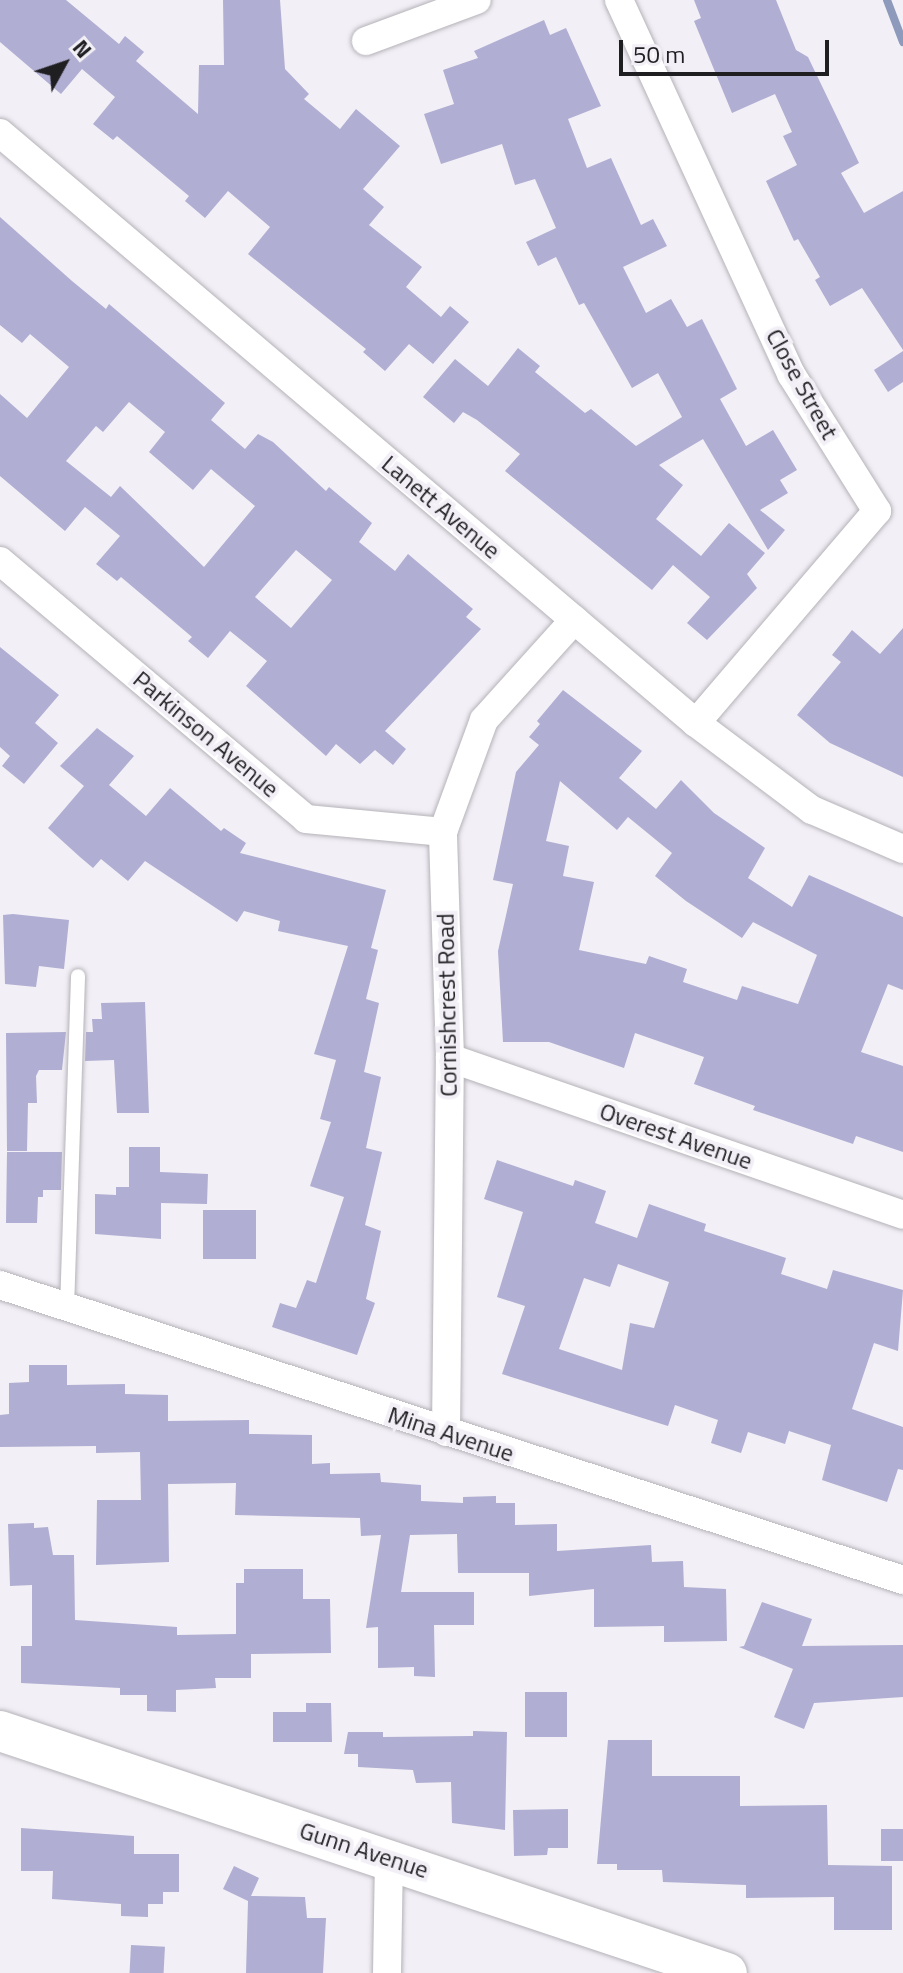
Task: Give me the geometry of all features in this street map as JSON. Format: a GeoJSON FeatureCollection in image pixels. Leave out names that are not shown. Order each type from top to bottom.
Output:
{"type":"FeatureCollection","features":[{"type":"Feature","properties":{"kind":"street"},"geometry":{"type":"LineString","coordinates":[[366,41],[477,0]]}},
{"type":"Feature","properties":{"kind":"street","name":"Close Street"},"geometry":{"type":"LineString","coordinates":[[619,0],[791,374],[877,511],[696,723]]}},
{"type":"Feature","properties":{"kind":"street","name":"Lanett Avenue"},"geometry":{"type":"LineString","coordinates":[[0,133],[696,723],[812,810],[903,849]]}},
{"type":"Feature","properties":{"kind":"street","name":"Parkinson Avenue"},"geometry":{"type":"LineString","coordinates":[[0,561],[306,819],[443,832]]}},
{"type":"Feature","properties":{"kind":"street","name":"Cornishcrest Road"},"geometry":{"type":"LineString","coordinates":[[446,1432],[450,1058],[443,832],[484,720],[574,620]]}},
{"type":"Feature","properties":{"kind":"street","name":"Overest Avenue"},"geometry":{"type":"LineString","coordinates":[[450,1058],[903,1215]]}},
{"type":"Feature","properties":{"kind":"street","name":"Mina Avenue"},"geometry":{"type":"LineString","coordinates":[[0,1285],[67,1310],[903,1580]]}},
{"type":"Feature","properties":{"kind":"street","name":"Gunn Avenue"},"geometry":{"type":"LineString","coordinates":[[0,1731],[727,1973]]}},
{"type":"Feature","properties":{"kind":"street"},"geometry":{"type":"LineString","coordinates":[[387,1973],[389,1858]]}},
{"type":"Feature","properties":{"kind":"lane"},"geometry":{"type":"LineString","coordinates":[[67,1310],[78,976]]}},
{"type":"Feature","properties":{"kind":"building"},"geometry":{"type":"Polygon","coordinates":[[[0,0],[66,0],[119,44],[125,36],[144,52],[136,61],[198,114],[199,65],[224,65],[223,0],[280,0],[285,69],[309,94],[304,99],[340,129],[356,109],[400,146],[363,189],[384,207],[369,225],[422,267],[406,287],[441,317],[450,306],[469,322],[433,364],[409,344],[385,371],[363,352],[366,349],[248,254],[270,227],[228,191],[205,218],[185,201],[189,196],[117,136],[113,140],[93,124],[115,97],[82,69],[61,94],[0,42],[0,0]]]}},
{"type":"Feature","properties":{"kind":"building"},"geometry":{"type":"Polygon","coordinates":[[[694,0],[776,0],[796,50],[808,57],[859,163],[841,173],[864,213],[903,191],[903,350],[862,288],[830,306],[815,280],[820,277],[798,239],[794,241],[766,181],[797,165],[783,136],[792,132],[775,94],[732,113],[694,21],[701,18],[694,0]]]}},
{"type":"Feature","properties":{"kind":"building"},"geometry":{"type":"Polygon","coordinates":[[[544,20],[550,35],[566,28],[601,106],[568,119],[587,168],[611,158],[641,225],[653,219],[667,246],[623,267],[646,313],[671,299],[687,327],[702,319],[737,389],[720,399],[746,446],[773,430],[797,470],[780,480],[788,493],[760,510],[785,530],[768,550],[703,439],[659,465],[683,485],[656,519],[701,556],[729,523],[765,553],[747,574],[757,588],[707,640],[687,623],[710,597],[673,565],[652,590],[505,471],[520,454],[477,420],[463,412],[454,423],[423,397],[455,359],[488,386],[518,348],[540,366],[535,372],[585,413],[591,409],[636,446],[682,417],[658,373],[632,388],[584,303],[579,305],[556,257],[538,266],[526,242],[556,228],[535,179],[515,185],[502,144],[441,164],[424,114],[454,104],[443,70],[478,58],[474,51],[544,20]]]}},
{"type":"Feature","properties":{"kind":"building"},"geometry":{"type":"Polygon","coordinates":[[[0,217],[72,281],[106,309],[109,304],[225,403],[211,420],[245,449],[258,434],[273,442],[326,491],[329,487],[372,523],[359,542],[395,571],[408,554],[473,609],[466,617],[481,629],[385,731],[406,749],[393,765],[375,750],[360,764],[336,744],[326,756],[246,686],[267,661],[230,631],[208,658],[188,641],[192,637],[121,577],[117,581],[96,564],[120,536],[85,507],[65,531],[0,476],[0,394],[27,418],[69,367],[30,334],[22,343],[0,325],[0,217]],[[129,402],[103,432],[96,426],[66,461],[111,497],[120,486],[204,567],[255,506],[211,469],[193,490],[149,452],[165,432],[129,402]],[[296,550],[255,597],[291,628],[332,580],[296,550]]]}},
{"type":"Feature","properties":{"kind":"building"},"geometry":{"type":"Polygon","coordinates":[[[903,351],[903,382],[888,392],[874,370],[903,351]]]}},
{"type":"Feature","properties":{"kind":"building"},"geometry":{"type":"Polygon","coordinates":[[[903,628],[903,777],[830,743],[797,715],[841,662],[832,655],[852,630],[880,654],[903,628]]]}},
{"type":"Feature","properties":{"kind":"building"},"geometry":{"type":"Polygon","coordinates":[[[0,647],[59,695],[35,723],[58,743],[24,784],[2,766],[10,756],[0,747],[0,647]]]}},
{"type":"Feature","properties":{"kind":"building"},"geometry":{"type":"Polygon","coordinates":[[[563,690],[642,751],[619,778],[656,809],[681,780],[714,813],[765,848],[748,878],[792,907],[809,875],[903,917],[903,990],[888,984],[861,1052],[903,1066],[903,1152],[856,1136],[853,1144],[753,1110],[755,1106],[694,1084],[704,1057],[635,1033],[624,1068],[549,1042],[503,1042],[498,951],[513,884],[493,880],[516,772],[539,745],[529,737],[540,724],[537,721],[563,690]],[[560,781],[546,841],[569,846],[563,876],[594,882],[579,950],[646,964],[649,956],[687,969],[683,982],[737,1000],[742,986],[798,1004],[817,955],[753,922],[742,938],[655,876],[672,853],[628,817],[617,830],[560,781]]]}},
{"type":"Feature","properties":{"kind":"building"},"geometry":{"type":"Polygon","coordinates":[[[97,728],[134,756],[109,785],[146,816],[170,788],[221,831],[224,828],[246,843],[240,853],[386,890],[371,948],[378,950],[366,999],[379,1003],[364,1072],[381,1077],[366,1148],[382,1152],[365,1225],[381,1231],[366,1299],[375,1303],[357,1355],[272,1327],[280,1303],[296,1308],[307,1280],[316,1283],[344,1197],[310,1186],[331,1122],[320,1119],[336,1060],[314,1054],[348,946],[278,931],[280,921],[244,911],[237,922],[145,861],[128,881],[101,859],[93,868],[80,857],[48,828],[84,786],[60,766],[97,728]]]}},
{"type":"Feature","properties":{"kind":"building"},"geometry":{"type":"Polygon","coordinates":[[[3,915],[69,920],[64,969],[39,966],[36,987],[5,984],[3,915]]]}},
{"type":"Feature","properties":{"kind":"building"},"geometry":{"type":"Polygon","coordinates":[[[145,1002],[149,1113],[117,1113],[114,1060],[85,1061],[86,1032],[93,1032],[92,1019],[102,1019],[101,1003],[145,1002]]]}},
{"type":"Feature","properties":{"kind":"building"},"geometry":{"type":"Polygon","coordinates":[[[66,1032],[62,1070],[39,1070],[36,1076],[37,1103],[28,1103],[27,1151],[7,1151],[6,1033],[66,1032]]]}},
{"type":"Feature","properties":{"kind":"building"},"geometry":{"type":"Polygon","coordinates":[[[129,1147],[160,1147],[160,1172],[208,1174],[207,1204],[161,1203],[161,1239],[95,1234],[95,1194],[116,1195],[116,1187],[129,1187],[129,1147]]]}},
{"type":"Feature","properties":{"kind":"building"},"geometry":{"type":"Polygon","coordinates":[[[7,1152],[62,1152],[61,1190],[43,1190],[43,1197],[38,1197],[37,1223],[6,1223],[7,1152]]]}},
{"type":"Feature","properties":{"kind":"building"},"geometry":{"type":"Polygon","coordinates":[[[497,1160],[573,1186],[575,1180],[606,1191],[595,1223],[637,1238],[649,1204],[706,1224],[704,1231],[786,1258],[781,1274],[827,1289],[833,1270],[903,1290],[898,1351],[874,1343],[852,1409],[903,1427],[903,1470],[898,1469],[887,1502],[822,1480],[831,1445],[789,1431],[785,1444],[748,1432],[741,1453],[711,1443],[718,1420],[675,1405],[668,1426],[502,1374],[525,1306],[497,1297],[523,1212],[484,1199],[497,1160]],[[618,1264],[610,1287],[584,1278],[559,1349],[622,1370],[630,1323],[654,1328],[669,1282],[618,1264]]]}},
{"type":"Feature","properties":{"kind":"building"},"geometry":{"type":"Polygon","coordinates":[[[203,1210],[256,1210],[256,1259],[203,1259],[203,1210]]]}},
{"type":"Feature","properties":{"kind":"building"},"geometry":{"type":"Polygon","coordinates":[[[29,1365],[67,1365],[67,1385],[125,1384],[125,1394],[168,1395],[168,1421],[249,1420],[249,1434],[312,1435],[312,1464],[330,1463],[330,1474],[380,1473],[381,1482],[421,1485],[421,1501],[463,1503],[463,1497],[496,1496],[496,1503],[515,1503],[515,1525],[557,1524],[557,1551],[651,1545],[652,1562],[683,1561],[684,1587],[726,1589],[727,1641],[664,1642],[664,1626],[594,1627],[594,1589],[529,1596],[529,1573],[458,1573],[457,1534],[410,1535],[401,1592],[474,1592],[474,1625],[434,1625],[435,1677],[414,1676],[414,1667],[378,1668],[378,1627],[366,1628],[381,1535],[361,1536],[360,1518],[235,1515],[236,1483],[168,1484],[169,1562],[96,1565],[97,1500],[141,1500],[140,1452],[96,1453],[96,1446],[0,1447],[0,1415],[9,1414],[9,1383],[29,1382],[29,1365]]]}},
{"type":"Feature","properties":{"kind":"building"},"geometry":{"type":"Polygon","coordinates":[[[34,1523],[34,1528],[48,1527],[53,1555],[74,1555],[75,1620],[177,1627],[177,1635],[236,1634],[236,1583],[244,1583],[244,1569],[303,1569],[303,1599],[330,1599],[331,1653],[251,1654],[251,1678],[215,1678],[216,1688],[176,1690],[176,1712],[147,1711],[147,1695],[120,1695],[120,1688],[21,1683],[21,1646],[32,1646],[32,1585],[10,1586],[8,1524],[34,1523]]]}},
{"type":"Feature","properties":{"kind":"building"},"geometry":{"type":"Polygon","coordinates":[[[762,1602],[812,1619],[802,1646],[903,1645],[903,1697],[814,1703],[804,1729],[774,1717],[793,1669],[739,1647],[744,1646],[762,1602]]]}},
{"type":"Feature","properties":{"kind":"building"},"geometry":{"type":"Polygon","coordinates":[[[525,1692],[567,1692],[567,1737],[525,1737],[525,1692]]]}},
{"type":"Feature","properties":{"kind":"building"},"geometry":{"type":"Polygon","coordinates":[[[306,1703],[331,1703],[332,1742],[273,1742],[273,1712],[306,1712],[306,1703]]]}},
{"type":"Feature","properties":{"kind":"building"},"geometry":{"type":"Polygon","coordinates":[[[473,1731],[507,1732],[505,1830],[452,1823],[451,1782],[416,1783],[413,1770],[358,1767],[358,1754],[344,1754],[348,1732],[383,1732],[383,1737],[473,1736],[473,1731]]]}},
{"type":"Feature","properties":{"kind":"building"},"geometry":{"type":"Polygon","coordinates":[[[608,1740],[652,1740],[652,1776],[740,1776],[740,1806],[827,1805],[828,1865],[892,1866],[892,1930],[834,1930],[834,1897],[746,1898],[746,1885],[663,1882],[662,1870],[617,1870],[617,1864],[597,1864],[608,1740]]]}},
{"type":"Feature","properties":{"kind":"building"},"geometry":{"type":"Polygon","coordinates":[[[568,1809],[568,1848],[548,1848],[547,1855],[514,1856],[513,1810],[568,1809]]]}},
{"type":"Feature","properties":{"kind":"building"},"geometry":{"type":"Polygon","coordinates":[[[21,1828],[134,1836],[134,1854],[179,1854],[179,1892],[163,1892],[163,1904],[148,1904],[148,1917],[121,1916],[121,1904],[52,1899],[53,1871],[21,1871],[21,1828]]]}},
{"type":"Feature","properties":{"kind":"building"},"geometry":{"type":"Polygon","coordinates":[[[881,1829],[903,1829],[903,1861],[881,1861],[881,1829]]]}},
{"type":"Feature","properties":{"kind":"building"},"geometry":{"type":"Polygon","coordinates":[[[234,1866],[259,1878],[251,1896],[305,1897],[307,1918],[326,1918],[323,1973],[246,1973],[248,1901],[223,1889],[234,1866]]]}},
{"type":"Feature","properties":{"kind":"building"},"geometry":{"type":"Polygon","coordinates":[[[131,1945],[165,1947],[164,1973],[130,1973],[131,1945]]]}},
{"type":"Feature","properties":{"kind":"waterway"},"geometry":{"type":"LineString","coordinates":[[887,0],[903,42]]}}]}
